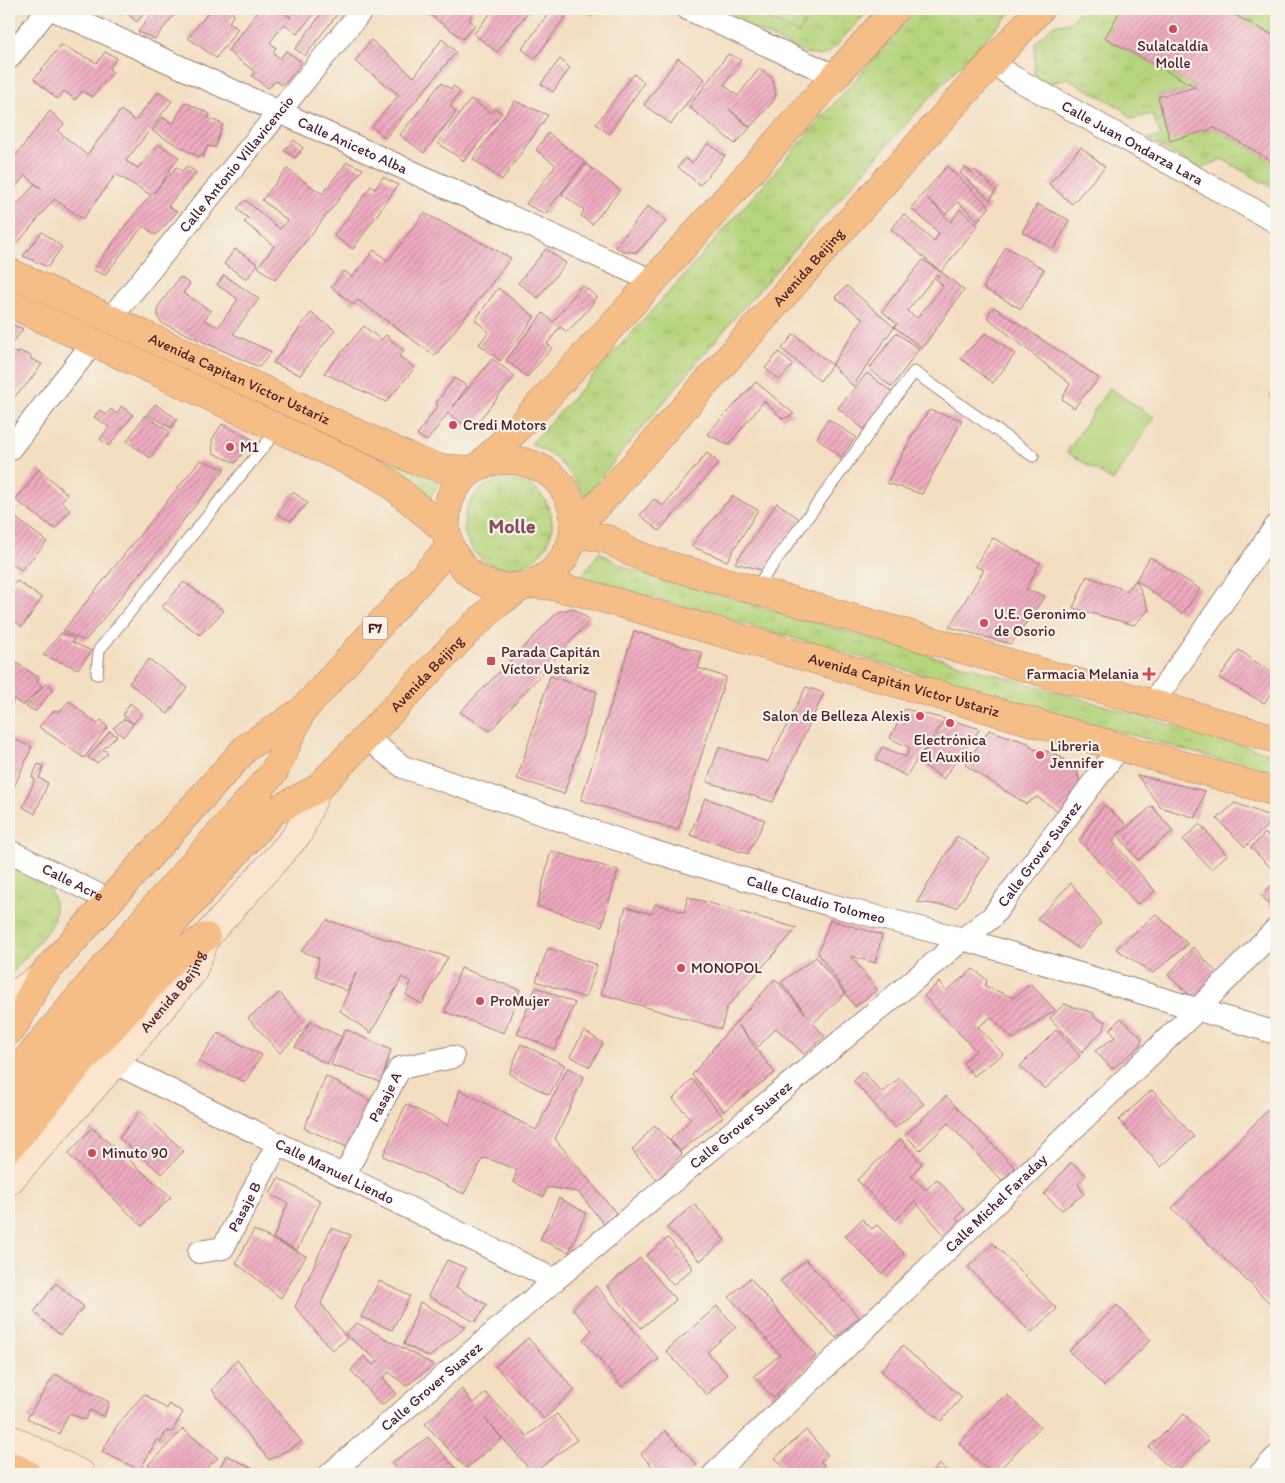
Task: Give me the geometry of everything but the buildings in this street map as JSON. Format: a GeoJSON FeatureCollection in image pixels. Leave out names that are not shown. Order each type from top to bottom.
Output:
{"type":"FeatureCollection","features":[{"type":"Feature","properties":{"kind":"main road"},"geometry":{"type":"LineString","coordinates":[[477,468],[496,461],[514,459],[526,461],[537,465],[556,479],[564,488],[569,499],[574,526],[569,547],[561,563],[543,578],[527,585],[508,588],[484,582],[463,568],[456,558],[448,539],[446,514],[449,501],[455,489],[463,478],[477,468],[516,430],[653,281],[894,9]]}},
{"type":"Feature","properties":{"kind":"main road","name":"Avenida Beijing"},"geometry":{"type":"LineString","coordinates":[[574,526],[601,502],[1040,9]]}},
{"type":"Feature","properties":{"kind":"main road","name":"Avenida Capitan Víctor Ustariz"},"geometry":{"type":"LineString","coordinates":[[9,272],[422,463],[440,468],[477,468]]}},
{"type":"Feature","properties":{"kind":"main road","name":"Avenida Capitan Víctor Ustariz"},"geometry":{"type":"LineString","coordinates":[[9,303],[370,471],[387,481],[448,539]]}},
{"type":"Feature","properties":{"kind":"main road"},"geometry":{"type":"LineString","coordinates":[[574,526],[610,540],[628,551],[653,561],[1276,739]]}},
{"type":"Feature","properties":{"kind":"main road","name":"Avenida Beijing"},"geometry":{"type":"LineString","coordinates":[[9,1119],[36,1068],[158,903],[274,772],[302,711],[448,539]]}},
{"type":"Feature","properties":{"kind":"main road","name":"Avenida Beijing"},"geometry":{"type":"LineString","coordinates":[[9,1081],[36,1068],[175,921],[274,810],[317,790],[464,635],[496,605],[527,585]]}},
{"type":"Feature","properties":{"kind":"main road","name":"Avenida Capitán Víctor Ustariz"},"geometry":{"type":"LineString","coordinates":[[527,585],[580,592],[1276,792]]}},
{"type":"Feature","properties":{"kind":"main road","name":"Avenida Beijing"},"geometry":{"type":"LineString","coordinates":[[40,978],[247,747],[302,711]]}},
{"type":"Feature","properties":{"kind":"main road"},"geometry":{"type":"LineString","coordinates":[[9,1148],[178,954],[206,937]]}},
{"type":"Feature","properties":{"kind":"main road"},"geometry":{"type":"LineString","coordinates":[[9,1031],[18,1020],[40,978]]}},
{"type":"Feature","properties":{"kind":"main road"},"geometry":{"type":"LineString","coordinates":[[9,1466],[27,1474]]}},
{"type":"Feature","properties":{"kind":"street"},"geometry":{"type":"LineString","coordinates":[[9,58],[48,9]]}},
{"type":"Feature","properties":{"kind":"street","name":"Calle Aniceto Alba"},"geometry":{"type":"LineString","coordinates":[[52,9],[653,281]]}},
{"type":"Feature","properties":{"kind":"street","name":"Calle Antonio Villavicencio"},"geometry":{"type":"LineString","coordinates":[[110,319],[362,9]]}},
{"type":"Feature","properties":{"kind":"street"},"geometry":{"type":"LineString","coordinates":[[688,9],[835,76]]}},
{"type":"Feature","properties":{"kind":"street","name":"Calle Juan Ondarza Lara"},"geometry":{"type":"LineString","coordinates":[[992,62],[1013,77],[1276,222]]}},
{"type":"Feature","properties":{"kind":"street"},"geometry":{"type":"LineString","coordinates":[[9,450],[93,343]]}},
{"type":"Feature","properties":{"kind":"street"},"geometry":{"type":"LineString","coordinates":[[1152,704],[1276,526]]}},
{"type":"Feature","properties":{"kind":"street","name":"Calle Claudio Tolomeo"},"geometry":{"type":"LineString","coordinates":[[367,738],[403,767],[652,851],[827,904],[963,939],[1276,1033]]}},
{"type":"Feature","properties":{"kind":"street","name":"Calle Grover Suarez"},"geometry":{"type":"LineString","coordinates":[[330,1474],[554,1280],[992,916],[1120,747]]}},
{"type":"Feature","properties":{"kind":"street","name":"Avenida Beijing"},"geometry":{"type":"LineString","coordinates":[[9,1181],[192,973],[206,937],[298,834],[317,790]]}},
{"type":"Feature","properties":{"kind":"street","name":"Calle Acre"},"geometry":{"type":"LineString","coordinates":[[9,851],[109,900]]}},
{"type":"Feature","properties":{"kind":"street","name":"Calle Michel Faraday"},"geometry":{"type":"LineString","coordinates":[[714,1474],[1197,1010],[1276,929]]}},
{"type":"Feature","properties":{"kind":"street","name":"Avenida Beijing"},"geometry":{"type":"LineString","coordinates":[[9,998],[40,978]]}},
{"type":"Feature","properties":{"kind":"street","name":"Pasaje A"},"geometry":{"type":"LineString","coordinates":[[344,1176],[400,1068],[453,1056]]}},
{"type":"Feature","properties":{"kind":"street","name":"Calle Manuel Liendo"},"geometry":{"type":"LineString","coordinates":[[114,1063],[554,1280]]}},
{"type":"Feature","properties":{"kind":"street","name":"Pasaje B"},"geometry":{"type":"LineString","coordinates":[[199,1252],[223,1248],[278,1143]]}},
{"type":"Feature","properties":{"kind":"street"},"geometry":{"type":"LineString","coordinates":[[9,1438],[81,1474]]}},
{"type":"Feature","properties":{"kind":"street"},"geometry":{"type":"LineString","coordinates":[[1260,1474],[1276,1457]]}},
{"type":"Feature","properties":{"kind":"lane"},"geometry":{"type":"LineString","coordinates":[[754,590],[914,372],[1033,456]]}},
{"type":"Feature","properties":{"kind":"lane"},"geometry":{"type":"LineString","coordinates":[[97,674],[99,650],[278,428]]}},
{"type":"Feature","properties":{"kind":"green space"},"geometry":{"type":"Polygon","coordinates":[[[710,9],[870,9],[831,51],[821,56],[805,53],[710,9]]]}},
{"type":"Feature","properties":{"kind":"green space"},"geometry":{"type":"Polygon","coordinates":[[[748,9],[811,9],[799,34],[748,9]]]}},
{"type":"Feature","properties":{"kind":"green space"},"geometry":{"type":"Polygon","coordinates":[[[917,9],[1014,9],[922,106],[736,316],[585,496],[556,459],[531,444],[679,281],[917,9]]]}},
{"type":"Feature","properties":{"kind":"green space"},"geometry":{"type":"Polygon","coordinates":[[[1081,9],[1121,9],[1105,38],[1196,87],[1158,97],[1170,140],[1215,128],[1276,163],[1276,190],[1222,159],[1201,169],[1147,139],[1161,136],[1152,114],[1131,119],[1123,109],[1067,78],[1046,85],[1034,80],[1035,43],[1053,25],[1070,22],[1081,9]]]}},
{"type":"Feature","properties":{"kind":"green space"},"geometry":{"type":"Polygon","coordinates":[[[1224,9],[1276,9],[1276,37],[1224,9]]]}},
{"type":"Feature","properties":{"kind":"green space"},"geometry":{"type":"Polygon","coordinates":[[[9,282],[444,478],[427,501],[9,290],[9,282]]]}},
{"type":"Feature","properties":{"kind":"green space"},"geometry":{"type":"Polygon","coordinates":[[[1109,388],[1154,417],[1113,481],[1067,452],[1109,388]]]}},
{"type":"Feature","properties":{"kind":"green space"},"geometry":{"type":"Polygon","coordinates":[[[508,480],[525,483],[539,493],[549,507],[552,524],[549,541],[539,555],[525,565],[508,568],[491,565],[477,555],[467,541],[464,524],[467,507],[477,493],[491,483],[508,480]]]}},
{"type":"Feature","properties":{"kind":"green space"},"geometry":{"type":"Polygon","coordinates":[[[600,552],[617,563],[633,570],[1276,755],[1276,776],[580,577],[600,552]]]}},
{"type":"Feature","properties":{"kind":"green space"},"geometry":{"type":"Polygon","coordinates":[[[9,864],[43,882],[53,898],[55,909],[52,924],[9,976],[9,864]]]}},
{"type":"Feature","properties":{"kind":"place","name":"Sulalcaldía Molle"},"geometry":{"type":"Point","coordinates":[1173,29]}},
{"type":"Feature","properties":{"kind":"place","name":"Credi Motors"},"geometry":{"type":"Point","coordinates":[453,425]}},
{"type":"Feature","properties":{"kind":"place","name":"M1"},"geometry":{"type":"Point","coordinates":[230,447]}},
{"type":"Feature","properties":{"kind":"place","name":"U.E. Geronimo de Osorio"},"geometry":{"type":"Point","coordinates":[984,623]}},
{"type":"Feature","properties":{"kind":"place","name":"Parada Capitán Víctor Ustariz"},"geometry":{"type":"Point","coordinates":[491,661]}},
{"type":"Feature","properties":{"kind":"place","name":"Farmacia Melania"},"geometry":{"type":"Point","coordinates":[1149,674]}},
{"type":"Feature","properties":{"kind":"place","name":"Salon de Belleza Alexis"},"geometry":{"type":"Point","coordinates":[920,716]}},
{"type":"Feature","properties":{"kind":"place","name":"Electrónica El Auxilio"},"geometry":{"type":"Point","coordinates":[950,723]}},
{"type":"Feature","properties":{"kind":"place","name":"Libreria Jennifer"},"geometry":{"type":"Point","coordinates":[1040,755]}},
{"type":"Feature","properties":{"kind":"place","name":"MONOPOL"},"geometry":{"type":"Point","coordinates":[681,968]}},
{"type":"Feature","properties":{"kind":"place","name":"ProMujer"},"geometry":{"type":"Point","coordinates":[480,1001]}},
{"type":"Feature","properties":{"kind":"place","name":"Minuto 90"},"geometry":{"type":"Point","coordinates":[92,1153]}},
{"type":"Feature","properties":{"kind":"district","name":"Molle"},"geometry":{"type":"Point","coordinates":[512,526]}}]}
